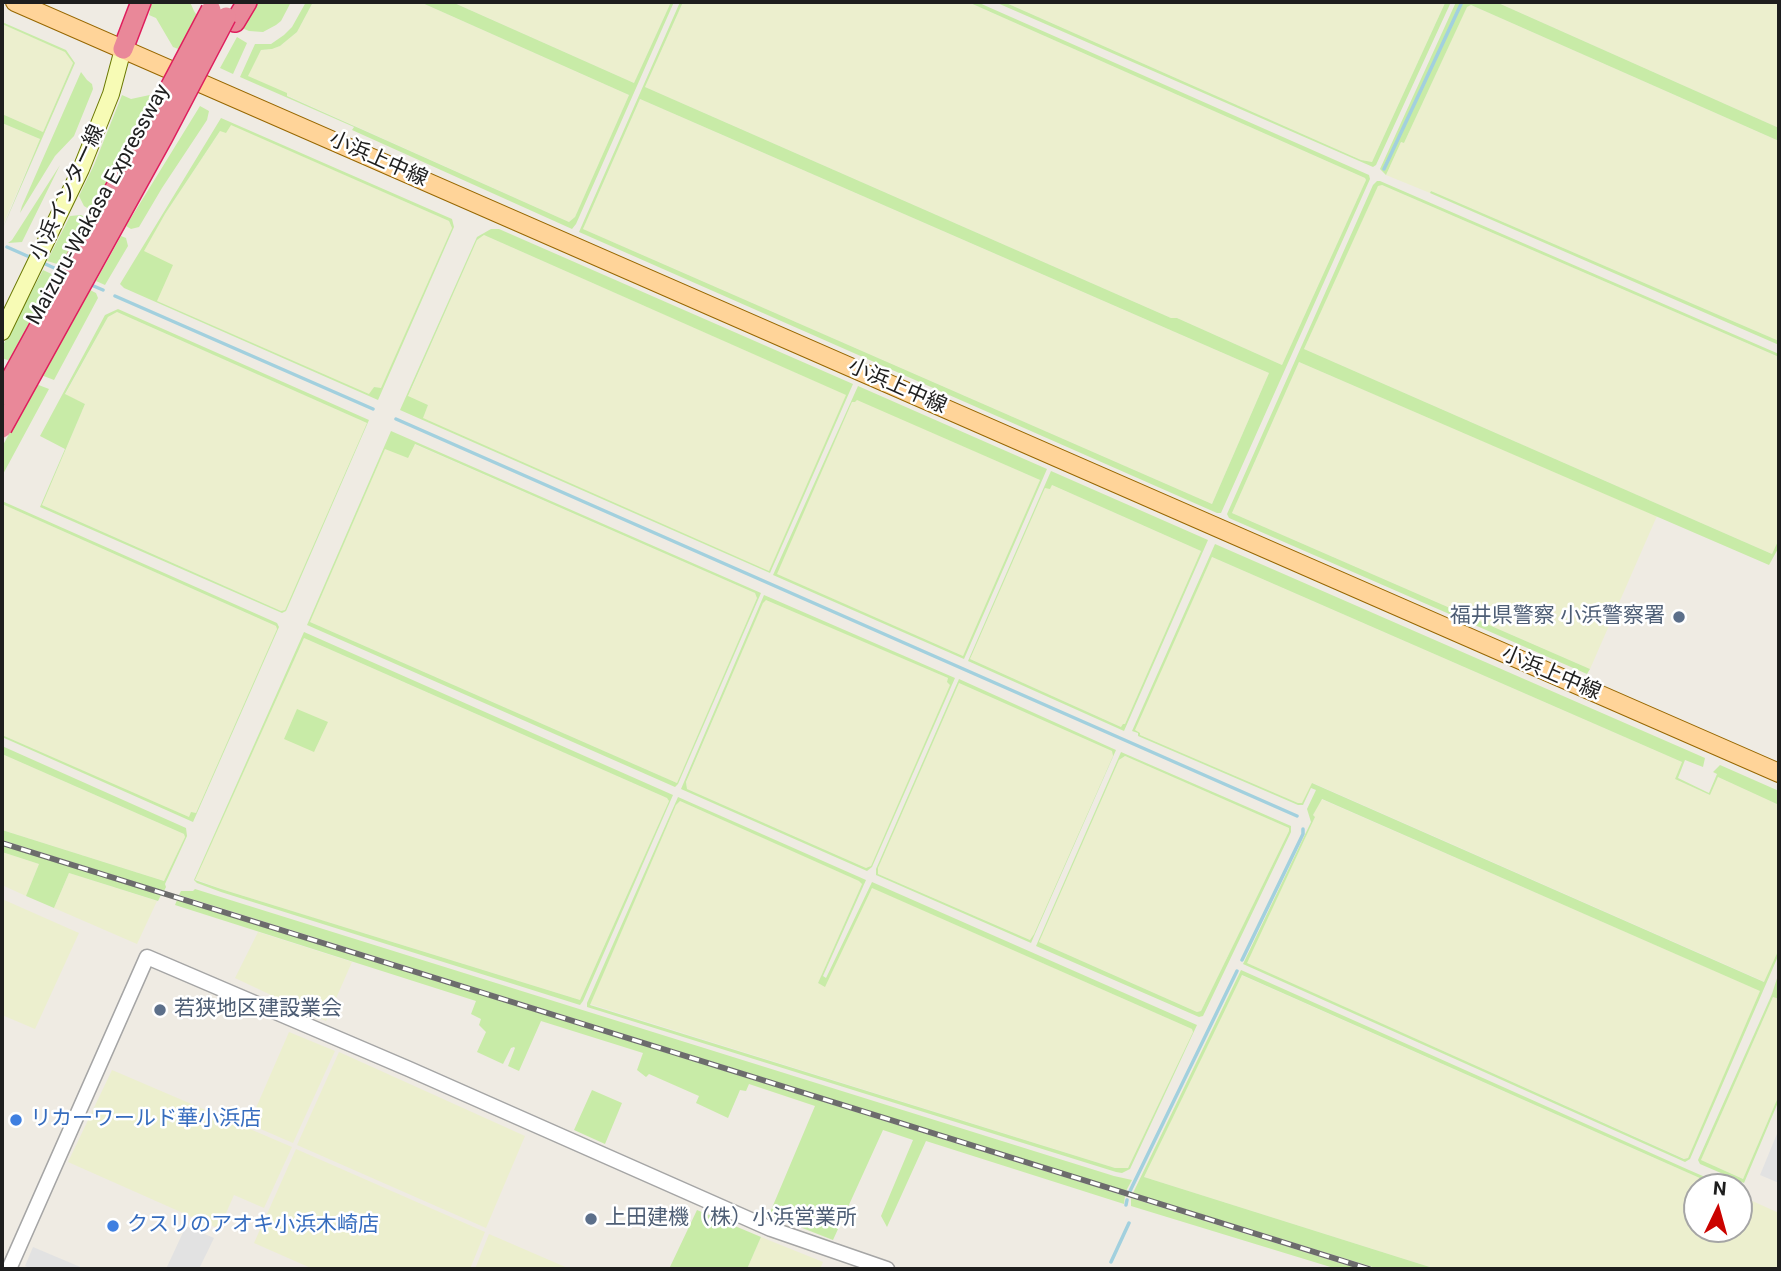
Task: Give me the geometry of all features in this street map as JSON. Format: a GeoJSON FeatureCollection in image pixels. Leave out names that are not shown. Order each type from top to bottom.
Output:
{"type":"FeatureCollection","features":[{"type":"Feature","properties":{"kind":"highway"},"geometry":{"type":"LineString","coordinates":[[123,49],[127,2]]}},
{"type":"Feature","properties":{"kind":"highway"},"geometry":{"type":"LineString","coordinates":[[123,49],[141,2]]}},
{"type":"Feature","properties":{"kind":"highway"},"geometry":{"type":"LineString","coordinates":[[224,10],[247,2]]}},
{"type":"Feature","properties":{"kind":"highway","name":"Maizuru-Wakasa Expressway"},"geometry":{"type":"LineString","coordinates":[[2,428],[163,137],[212,64],[224,10]]}},
{"type":"Feature","properties":{"kind":"highway","name":"Maizuru-Wakasa Expressway"},"geometry":{"type":"LineString","coordinates":[[2,395],[156,113],[224,10]]}},
{"type":"Feature","properties":{"kind":"main road","name":"小浜上中線"},"geometry":{"type":"LineString","coordinates":[[15,2],[1779,773]]}},
{"type":"Feature","properties":{"kind":"main road","name":"小浜インター線"},"geometry":{"type":"LineString","coordinates":[[2,332],[92,143],[111,94],[123,49]]}},
{"type":"Feature","properties":{"kind":"street"},"geometry":{"type":"LineString","coordinates":[[9,1269],[147,957],[771,1229],[887,1269]]}},
{"type":"Feature","properties":{"kind":"green space"},"geometry":{"type":"Polygon","coordinates":[[[152,2],[190,2],[198,17],[181,50],[173,47],[156,18],[149,15],[152,2]]]}},
{"type":"Feature","properties":{"kind":"green space"},"geometry":{"type":"Polygon","coordinates":[[[256,2],[291,2],[281,21],[263,32],[242,28],[256,2]]]}},
{"type":"Feature","properties":{"kind":"green space"},"geometry":{"type":"Polygon","coordinates":[[[306,2],[313,2],[297,32],[280,46],[261,50],[248,76],[569,222],[575,217],[629,95],[420,2],[452,2],[634,83],[671,2],[674,2],[572,229],[240,77],[255,44],[271,44],[284,35],[292,27],[306,2]]]}},
{"type":"Feature","properties":{"kind":"green space"},"geometry":{"type":"Polygon","coordinates":[[[313,2],[420,2],[629,95],[575,217],[569,222],[247,76],[261,50],[280,46],[297,32],[313,2]]]}},
{"type":"Feature","properties":{"kind":"green space"},"geometry":{"type":"Polygon","coordinates":[[[452,2],[671,2],[634,83],[452,2]]]}},
{"type":"Feature","properties":{"kind":"green space"},"geometry":{"type":"Polygon","coordinates":[[[680,2],[683,2],[645,87],[1282,365],[1365,178],[968,2],[977,2],[1369,175],[1370,179],[1221,513],[579,232],[680,2]],[[640,99],[583,229],[1212,504],[1269,373],[640,99]]]}},
{"type":"Feature","properties":{"kind":"green space"},"geometry":{"type":"Polygon","coordinates":[[[683,2],[968,2],[1366,180],[1282,365],[645,87],[683,2]]]}},
{"type":"Feature","properties":{"kind":"green space"},"geometry":{"type":"Polygon","coordinates":[[[995,2],[1004,2],[1361,160],[1372,162],[1444,2],[1451,2],[1373,167],[995,2]]]}},
{"type":"Feature","properties":{"kind":"green space"},"geometry":{"type":"Polygon","coordinates":[[[1004,2],[1445,3],[1372,162],[1361,160],[1004,2]]]}},
{"type":"Feature","properties":{"kind":"green space"},"geometry":{"type":"Polygon","coordinates":[[[1456,2],[1496,2],[1779,128],[1779,141],[1471,5],[1467,7],[1404,143],[1401,142],[1386,175],[1380,169],[1456,2]]]}},
{"type":"Feature","properties":{"kind":"green space"},"geometry":{"type":"Polygon","coordinates":[[[1496,2],[1779,2],[1779,128],[1496,2]]]}},
{"type":"Feature","properties":{"kind":"green space"},"geometry":{"type":"Polygon","coordinates":[[[1471,5],[1779,141],[1779,341],[1431,191],[1430,193],[1386,175],[1401,142],[1404,143],[1467,6],[1471,5]]]}},
{"type":"Feature","properties":{"kind":"green space"},"geometry":{"type":"Polygon","coordinates":[[[2,22],[66,50],[75,63],[2,230],[40,139],[2,123],[2,114],[43,132],[73,63],[65,52],[2,22]]]}},
{"type":"Feature","properties":{"kind":"green space"},"geometry":{"type":"Polygon","coordinates":[[[2,24],[66,52],[73,63],[43,132],[2,114],[2,24]]]}},
{"type":"Feature","properties":{"kind":"green space"},"geometry":{"type":"Polygon","coordinates":[[[237,37],[247,43],[233,74],[220,68],[237,37]]]}},
{"type":"Feature","properties":{"kind":"green space"},"geometry":{"type":"Polygon","coordinates":[[[81,72],[93,89],[74,136],[55,156],[20,213],[22,206],[81,72]]]}},
{"type":"Feature","properties":{"kind":"green space"},"geometry":{"type":"Polygon","coordinates":[[[159,93],[94,212],[84,206],[79,196],[122,95],[131,99],[159,93]]]}},
{"type":"Feature","properties":{"kind":"green space"},"geometry":{"type":"Polygon","coordinates":[[[640,99],[1269,373],[1212,504],[583,229],[640,99]]]}},
{"type":"Feature","properties":{"kind":"green space"},"geometry":{"type":"Polygon","coordinates":[[[200,106],[209,111],[207,120],[139,227],[131,229],[126,226],[200,106]]]}},
{"type":"Feature","properties":{"kind":"green space"},"geometry":{"type":"Polygon","coordinates":[[[221,118],[452,219],[454,227],[378,400],[124,288],[120,284],[221,118]],[[231,125],[226,133],[220,131],[144,251],[173,265],[157,301],[369,394],[374,387],[381,388],[452,228],[449,221],[231,125]]]}},
{"type":"Feature","properties":{"kind":"green space"},"geometry":{"type":"Polygon","coordinates":[[[2,123],[40,139],[2,227],[2,123]]]}},
{"type":"Feature","properties":{"kind":"green space"},"geometry":{"type":"Polygon","coordinates":[[[231,124],[449,221],[452,228],[381,389],[374,387],[370,395],[157,301],[143,251],[220,131],[231,124]]]}},
{"type":"Feature","properties":{"kind":"green space"},"geometry":{"type":"Polygon","coordinates":[[[60,165],[22,242],[8,243],[12,240],[60,165]]]}},
{"type":"Feature","properties":{"kind":"green space"},"geometry":{"type":"Polygon","coordinates":[[[1377,181],[1779,354],[1779,357],[1382,185],[1378,186],[1304,349],[1772,554],[1779,539],[1779,547],[1769,565],[1299,362],[1232,513],[1590,669],[1587,674],[1229,518],[1227,514],[1377,181]]]}},
{"type":"Feature","properties":{"kind":"green space"},"geometry":{"type":"Polygon","coordinates":[[[1378,185],[1779,357],[1779,539],[1772,554],[1304,349],[1378,185]]]}},
{"type":"Feature","properties":{"kind":"green space"},"geometry":{"type":"Polygon","coordinates":[[[1431,191],[1779,341],[1779,345],[1430,193],[1431,191]]]}},
{"type":"Feature","properties":{"kind":"green space"},"geometry":{"type":"Polygon","coordinates":[[[81,215],[90,220],[64,266],[47,261],[70,216],[81,215]]]}},
{"type":"Feature","properties":{"kind":"green space"},"geometry":{"type":"Polygon","coordinates":[[[491,229],[499,229],[853,384],[770,573],[400,410],[477,237],[491,229]],[[484,235],[477,240],[408,396],[428,405],[423,418],[769,571],[846,395],[484,235]]]}},
{"type":"Feature","properties":{"kind":"green space"},"geometry":{"type":"Polygon","coordinates":[[[484,235],[847,395],[769,572],[422,418],[428,405],[408,397],[477,240],[484,235]]]}},
{"type":"Feature","properties":{"kind":"green space"},"geometry":{"type":"Polygon","coordinates":[[[121,236],[126,238],[128,246],[105,285],[96,281],[121,236]]]}},
{"type":"Feature","properties":{"kind":"green space"},"geometry":{"type":"Polygon","coordinates":[[[43,270],[58,277],[13,362],[2,358],[2,347],[43,270]]]}},
{"type":"Feature","properties":{"kind":"green space"},"geometry":{"type":"Polygon","coordinates":[[[90,290],[96,293],[98,298],[54,380],[41,375],[90,290]]]}},
{"type":"Feature","properties":{"kind":"green space"},"geometry":{"type":"Polygon","coordinates":[[[118,309],[369,420],[286,611],[282,613],[40,507],[65,449],[40,436],[105,315],[118,309]],[[117,312],[108,317],[65,394],[85,404],[42,505],[281,611],[285,610],[367,423],[117,312]]]}},
{"type":"Feature","properties":{"kind":"green space"},"geometry":{"type":"Polygon","coordinates":[[[117,312],[367,423],[285,610],[281,611],[42,505],[85,404],[65,395],[108,317],[117,312]]]}},
{"type":"Feature","properties":{"kind":"green space"},"geometry":{"type":"Polygon","coordinates":[[[1299,362],[1657,516],[1590,669],[1232,513],[1299,362]]]}},
{"type":"Feature","properties":{"kind":"green space"},"geometry":{"type":"Polygon","coordinates":[[[36,384],[49,389],[2,476],[2,447],[36,384]]]}},
{"type":"Feature","properties":{"kind":"green space"},"geometry":{"type":"Polygon","coordinates":[[[858,386],[1047,469],[964,659],[773,575],[858,386]],[[857,400],[852,402],[777,574],[963,656],[1040,480],[857,400]]]}},
{"type":"Feature","properties":{"kind":"green space"},"geometry":{"type":"Polygon","coordinates":[[[857,399],[1040,480],[963,656],[776,574],[852,402],[857,399]]]}},
{"type":"Feature","properties":{"kind":"green space"},"geometry":{"type":"Polygon","coordinates":[[[391,431],[761,593],[678,784],[675,787],[307,625],[391,431]],[[415,444],[408,458],[385,449],[310,622],[677,783],[757,598],[755,593],[415,444]]]}},
{"type":"Feature","properties":{"kind":"green space"},"geometry":{"type":"Polygon","coordinates":[[[414,444],[755,593],[757,598],[677,783],[310,622],[385,448],[414,444]]]}},
{"type":"Feature","properties":{"kind":"green space"},"geometry":{"type":"Polygon","coordinates":[[[1051,471],[1208,540],[1124,731],[968,661],[1051,471]],[[1052,485],[1050,489],[1045,488],[970,659],[1121,727],[1125,724],[1201,551],[1052,485]]]}},
{"type":"Feature","properties":{"kind":"green space"},"geometry":{"type":"Polygon","coordinates":[[[1052,485],[1201,551],[1125,724],[1121,727],[970,659],[1045,488],[1052,485]]]}},
{"type":"Feature","properties":{"kind":"green space"},"geometry":{"type":"Polygon","coordinates":[[[2,501],[277,623],[279,627],[193,822],[2,735],[189,817],[191,812],[196,813],[276,626],[2,504],[2,501]]]}},
{"type":"Feature","properties":{"kind":"green space"},"geometry":{"type":"Polygon","coordinates":[[[2,504],[276,626],[196,813],[189,818],[2,735],[2,504]]]}},
{"type":"Feature","properties":{"kind":"green space"},"geometry":{"type":"Polygon","coordinates":[[[1215,544],[1705,758],[1703,767],[1685,760],[1678,778],[1709,793],[1717,774],[1713,772],[1720,765],[1779,791],[1779,805],[1718,777],[1710,795],[1675,779],[1682,762],[1212,557],[1135,730],[1140,733],[1140,735],[1298,803],[1302,803],[1312,783],[1764,982],[1779,949],[1690,1159],[1685,1162],[1243,964],[1311,822],[1307,809],[1316,790],[1311,788],[1303,805],[1298,805],[1138,736],[1138,733],[1132,731],[1215,544]],[[1322,799],[1247,963],[1684,1159],[1688,1158],[1760,991],[1322,799]]]}},
{"type":"Feature","properties":{"kind":"green space"},"geometry":{"type":"Polygon","coordinates":[[[1212,557],[1682,762],[1675,779],[1710,795],[1718,777],[1779,805],[1779,949],[1765,982],[1313,783],[1302,803],[1298,803],[1140,735],[1134,730],[1212,557]]]}},
{"type":"Feature","properties":{"kind":"green space"},"geometry":{"type":"Polygon","coordinates":[[[764,595],[955,678],[872,867],[867,871],[681,789],[764,595]],[[766,600],[686,782],[687,789],[866,868],[871,866],[950,685],[948,678],[766,600]]]}},
{"type":"Feature","properties":{"kind":"green space"},"geometry":{"type":"Polygon","coordinates":[[[766,599],[948,678],[947,682],[951,685],[871,866],[866,868],[687,789],[686,783],[766,599]]]}},
{"type":"Feature","properties":{"kind":"green space"},"geometry":{"type":"Polygon","coordinates":[[[304,632],[673,795],[580,1005],[221,892],[194,880],[304,632]],[[304,638],[195,880],[580,1000],[669,801],[304,638]]]}},
{"type":"Feature","properties":{"kind":"green space"},"geometry":{"type":"Polygon","coordinates":[[[304,638],[667,798],[669,801],[580,1000],[195,879],[304,638]]]}},
{"type":"Feature","properties":{"kind":"green space"},"geometry":{"type":"Polygon","coordinates":[[[959,679],[1116,750],[1031,943],[876,875],[876,869],[959,679]],[[959,683],[878,868],[878,874],[1030,940],[1113,756],[1112,751],[959,683]]]}},
{"type":"Feature","properties":{"kind":"green space"},"geometry":{"type":"Polygon","coordinates":[[[959,683],[1112,751],[1113,756],[1030,940],[878,874],[878,868],[959,683]]]}},
{"type":"Feature","properties":{"kind":"green space"},"geometry":{"type":"Polygon","coordinates":[[[297,709],[328,722],[314,752],[284,739],[297,709]]]}},
{"type":"Feature","properties":{"kind":"green space"},"geometry":{"type":"Polygon","coordinates":[[[2,746],[186,828],[187,836],[164,891],[2,840],[2,830],[164,881],[185,837],[184,834],[2,754],[2,746]]]}},
{"type":"Feature","properties":{"kind":"green space"},"geometry":{"type":"Polygon","coordinates":[[[1121,752],[1291,826],[1291,832],[1203,1016],[1199,1017],[1036,946],[1121,752]],[[1125,756],[1119,760],[1039,942],[1197,1012],[1201,1011],[1289,828],[1125,756]]]}},
{"type":"Feature","properties":{"kind":"green space"},"geometry":{"type":"Polygon","coordinates":[[[2,754],[184,834],[164,881],[2,830],[2,754]]]}},
{"type":"Feature","properties":{"kind":"green space"},"geometry":{"type":"Polygon","coordinates":[[[1125,756],[1289,828],[1201,1011],[1197,1012],[1039,942],[1119,760],[1125,756]]]}},
{"type":"Feature","properties":{"kind":"green space"},"geometry":{"type":"Polygon","coordinates":[[[678,797],[866,880],[823,976],[826,978],[872,882],[1197,1025],[1130,1169],[1122,1173],[587,1007],[678,797]],[[680,801],[590,1005],[1115,1168],[1128,1168],[1193,1032],[1192,1029],[872,888],[825,987],[818,983],[862,884],[680,801]]]}},
{"type":"Feature","properties":{"kind":"green space"},"geometry":{"type":"Polygon","coordinates":[[[1321,799],[1761,991],[1688,1158],[1685,1159],[1246,963],[1321,799]]]}},
{"type":"Feature","properties":{"kind":"green space"},"geometry":{"type":"Polygon","coordinates":[[[680,801],[860,881],[862,884],[818,983],[825,986],[871,887],[1192,1029],[1193,1032],[1128,1168],[1115,1168],[590,1004],[680,801]]]}},
{"type":"Feature","properties":{"kind":"green space"},"geometry":{"type":"Polygon","coordinates":[[[2,845],[161,895],[158,901],[69,873],[54,908],[26,896],[39,864],[2,852],[2,845]]]}},
{"type":"Feature","properties":{"kind":"green space"},"geometry":{"type":"Polygon","coordinates":[[[2,852],[39,864],[26,896],[2,885],[2,852]]]}},
{"type":"Feature","properties":{"kind":"green space"},"geometry":{"type":"Polygon","coordinates":[[[69,873],[157,901],[137,944],[54,908],[69,873]]]}},
{"type":"Feature","properties":{"kind":"green space"},"geometry":{"type":"Polygon","coordinates":[[[195,889],[1132,1180],[1126,1191],[179,895],[181,891],[195,889]]]}},
{"type":"Feature","properties":{"kind":"green space"},"geometry":{"type":"Polygon","coordinates":[[[2,899],[79,933],[35,1029],[2,1015],[2,899]]]}},
{"type":"Feature","properties":{"kind":"green space"},"geometry":{"type":"Polygon","coordinates":[[[177,900],[1125,1196],[1124,1204],[926,1141],[887,1227],[881,1216],[913,1140],[883,1130],[833,1240],[769,1215],[815,1106],[749,1084],[746,1091],[740,1090],[728,1118],[696,1103],[699,1096],[649,1074],[646,1077],[637,1070],[643,1053],[541,1021],[519,1071],[508,1066],[514,1047],[503,1064],[477,1052],[486,1032],[479,1025],[481,1019],[471,1014],[476,1001],[175,905],[177,900]]]}},
{"type":"Feature","properties":{"kind":"green space"},"geometry":{"type":"Polygon","coordinates":[[[258,932],[352,962],[326,1021],[235,978],[258,932]]]}},
{"type":"Feature","properties":{"kind":"green space"},"geometry":{"type":"Polygon","coordinates":[[[1241,970],[1697,1173],[1688,1173],[1242,975],[1144,1177],[1436,1269],[1379,1269],[1133,1193],[1241,970]]]}},
{"type":"Feature","properties":{"kind":"green space"},"geometry":{"type":"Polygon","coordinates":[[[1779,972],[1779,999],[1773,997],[1701,1160],[1730,1173],[1721,1173],[1700,1164],[1698,1160],[1772,994],[1779,972]]]}},
{"type":"Feature","properties":{"kind":"green space"},"geometry":{"type":"Polygon","coordinates":[[[1241,975],[1688,1173],[1683,1173],[1683,1243],[1753,1243],[1753,1201],[1779,1213],[1779,1269],[1436,1269],[1144,1177],[1241,975]]]}},
{"type":"Feature","properties":{"kind":"green space"},"geometry":{"type":"Polygon","coordinates":[[[1773,997],[1779,999],[1779,1095],[1746,1173],[1730,1173],[1701,1160],[1773,997]]]}},
{"type":"Feature","properties":{"kind":"green space"},"geometry":{"type":"Polygon","coordinates":[[[289,1032],[335,1051],[293,1143],[249,1124],[289,1032]]]}},
{"type":"Feature","properties":{"kind":"green space"},"geometry":{"type":"Polygon","coordinates":[[[339,1052],[525,1136],[486,1228],[297,1145],[339,1052]]]}},
{"type":"Feature","properties":{"kind":"green space"},"geometry":{"type":"Polygon","coordinates":[[[112,1070],[292,1147],[264,1208],[234,1195],[219,1229],[68,1162],[112,1070]]]}},
{"type":"Feature","properties":{"kind":"green space"},"geometry":{"type":"Polygon","coordinates":[[[592,1090],[622,1103],[605,1144],[574,1130],[592,1090]]]}},
{"type":"Feature","properties":{"kind":"green space"},"geometry":{"type":"Polygon","coordinates":[[[1779,1095],[1748,1173],[1746,1173],[1779,1095]]]}},
{"type":"Feature","properties":{"kind":"green space"},"geometry":{"type":"Polygon","coordinates":[[[296,1149],[485,1232],[470,1269],[313,1269],[254,1243],[296,1149]]]}},
{"type":"Feature","properties":{"kind":"green space"},"geometry":{"type":"Polygon","coordinates":[[[1131,1198],[1359,1269],[1337,1269],[1131,1206],[1131,1198]]]}},
{"type":"Feature","properties":{"kind":"green space"},"geometry":{"type":"Polygon","coordinates":[[[697,1210],[761,1237],[747,1269],[669,1269],[697,1210]]]}},
{"type":"Feature","properties":{"kind":"green space"},"geometry":{"type":"Polygon","coordinates":[[[489,1234],[570,1269],[475,1269],[489,1234]]]}},
{"type":"Feature","properties":{"kind":"green space"},"geometry":{"type":"Polygon","coordinates":[[[761,1237],[823,1262],[820,1269],[747,1269],[761,1237]]]}},
{"type":"Feature","properties":{"kind":"shaded area"},"geometry":{"type":"Polygon","coordinates":[[[1779,1129],[1779,1183],[1760,1175],[1779,1129]]]}},
{"type":"Feature","properties":{"kind":"shaded area"},"geometry":{"type":"Polygon","coordinates":[[[186,1226],[214,1238],[199,1269],[166,1269],[186,1226]]]}},
{"type":"Feature","properties":{"kind":"shaded area"},"geometry":{"type":"Polygon","coordinates":[[[33,1247],[85,1269],[33,1269],[25,1266],[33,1247]]]}},
{"type":"Feature","properties":{"kind":"waterway"},"geometry":{"type":"LineString","coordinates":[[1384,169],[1462,2]]}},
{"type":"Feature","properties":{"kind":"waterway"},"geometry":{"type":"LineString","coordinates":[[7,247],[34,259]]}},
{"type":"Feature","properties":{"kind":"waterway"},"geometry":{"type":"LineString","coordinates":[[41,262],[63,272]]}},
{"type":"Feature","properties":{"kind":"waterway"},"geometry":{"type":"LineString","coordinates":[[89,284],[103,290]]}},
{"type":"Feature","properties":{"kind":"waterway"},"geometry":{"type":"LineString","coordinates":[[115,296],[373,409]]}},
{"type":"Feature","properties":{"kind":"waterway"},"geometry":{"type":"LineString","coordinates":[[396,419],[1297,816]]}},
{"type":"Feature","properties":{"kind":"waterway"},"geometry":{"type":"LineString","coordinates":[[1242,960],[1303,834],[1303,829]]}},
{"type":"Feature","properties":{"kind":"waterway"},"geometry":{"type":"LineString","coordinates":[[1130,1191],[1237,971]]}},
{"type":"Feature","properties":{"kind":"waterway"},"geometry":{"type":"LineString","coordinates":[[1126,1205],[1127,1200]]}},
{"type":"Feature","properties":{"kind":"waterway"},"geometry":{"type":"LineString","coordinates":[[1111,1262],[1129,1223]]}},
{"type":"Feature","properties":{"kind":"railway"},"geometry":{"type":"LineString","coordinates":[[2,843],[1369,1269]]}},
{"type":"Feature","properties":{"kind":"place","name":"福井県警察 小浜警察署"},"geometry":{"type":"Point","coordinates":[1679,617]}},
{"type":"Feature","properties":{"kind":"place","name":"若狭地区建設業会"},"geometry":{"type":"Point","coordinates":[160,1010]}},
{"type":"Feature","properties":{"kind":"place","name":"リカーワールド華小浜店"},"geometry":{"type":"Point","coordinates":[16,1120]}},
{"type":"Feature","properties":{"kind":"place","name":"上田建機（株）小浜営業所"},"geometry":{"type":"Point","coordinates":[591,1219]}},
{"type":"Feature","properties":{"kind":"place","name":"クスリのアオキ小浜木崎店"},"geometry":{"type":"Point","coordinates":[113,1226]}}]}
